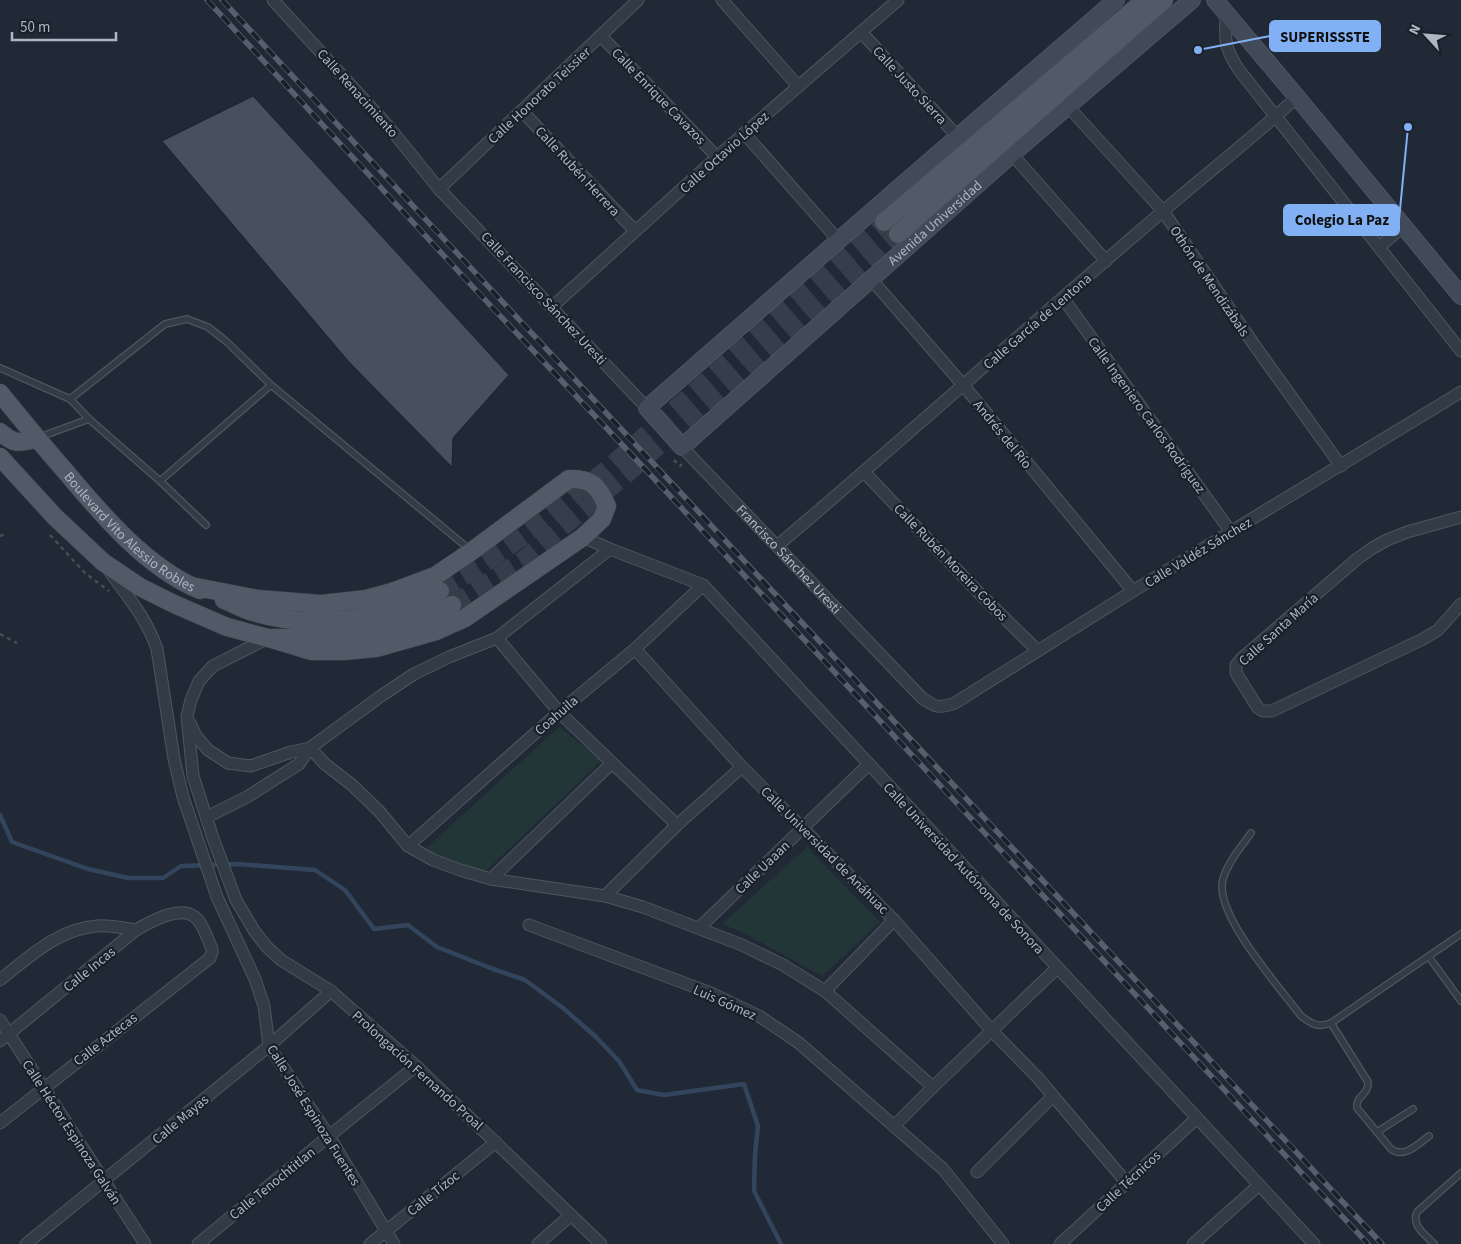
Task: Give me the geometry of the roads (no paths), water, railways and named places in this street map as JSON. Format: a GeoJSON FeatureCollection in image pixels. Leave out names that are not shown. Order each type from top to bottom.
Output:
{"type":"FeatureCollection","features":[{"type":"Feature","properties":{"kind":"main road","name":"Avenida Universidad"},"geometry":{"type":"LineString","coordinates":[[1145,0],[891,228],[1062,100],[1164,0]]}},
{"type":"Feature","properties":{"kind":"main road","name":"Boulevard Vito Alessio Robles"},"geometry":{"type":"LineString","coordinates":[[0,392],[91,502],[129,541],[160,566],[191,586],[253,612],[282,619],[306,622],[349,619],[380,613],[409,605],[440,591]]}},
{"type":"Feature","properties":{"kind":"main road"},"geometry":{"type":"LineString","coordinates":[[0,432],[15,442],[22,443],[37,438]]}},
{"type":"Feature","properties":{"kind":"main road","name":"Boulevard Vito Alessio Robles"},"geometry":{"type":"LineString","coordinates":[[0,457],[55,517],[103,562],[140,587],[227,627],[268,638],[329,638],[367,634],[395,628],[452,605]]}},
{"type":"Feature","properties":{"kind":"main road"},"geometry":{"type":"LineString","coordinates":[[191,586],[258,599],[312,603],[366,600],[435,576],[569,479],[584,479],[600,490],[607,506],[602,519],[583,538],[465,618],[413,638],[376,648],[320,652],[301,649],[268,638]]}},
{"type":"Feature","properties":{"kind":"street","name":"Calle Renacimiento"},"geometry":{"type":"LineString","coordinates":[[273,0],[389,127],[439,188]]}},
{"type":"Feature","properties":{"kind":"street","name":"Calle Honorato Teissier"},"geometry":{"type":"LineString","coordinates":[[439,188],[638,0]]}},
{"type":"Feature","properties":{"kind":"street"},"geometry":{"type":"LineString","coordinates":[[722,0],[798,86]]}},
{"type":"Feature","properties":{"kind":"street","name":"Calle Octavio López"},"geometry":{"type":"LineString","coordinates":[[552,306],[717,156],[898,0]]}},
{"type":"Feature","properties":{"kind":"street"},"geometry":{"type":"LineString","coordinates":[[648,408],[1116,0]]}},
{"type":"Feature","properties":{"kind":"street","name":"Avenida Universidad"},"geometry":{"type":"LineString","coordinates":[[682,447],[1012,154],[1062,100],[1192,0]]}},
{"type":"Feature","properties":{"kind":"street"},"geometry":{"type":"LineString","coordinates":[[1216,4],[1297,97],[1461,296]]}},
{"type":"Feature","properties":{"kind":"street"},"geometry":{"type":"LineString","coordinates":[[1216,4],[1225,43],[1230,56],[1239,70],[1461,351]]}},
{"type":"Feature","properties":{"kind":"street","name":"Calle Justo Sierra"},"geometry":{"type":"LineString","coordinates":[[861,32],[958,138]]}},
{"type":"Feature","properties":{"kind":"street","name":"Calle Enrique Cavazos"},"geometry":{"type":"LineString","coordinates":[[601,36],[717,156]]}},
{"type":"Feature","properties":{"kind":"street","name":"Calle García de Lentona"},"geometry":{"type":"LineString","coordinates":[[777,546],[964,386],[1162,211],[1276,117],[1297,97]]}},
{"type":"Feature","properties":{"kind":"street","name":"Othón de Mendizábals"},"geometry":{"type":"LineString","coordinates":[[1062,100],[1162,211],[1254,346],[1341,466]]}},
{"type":"Feature","properties":{"kind":"street","name":"Calle Rubén Herrera"},"geometry":{"type":"LineString","coordinates":[[522,111],[635,231]]}},
{"type":"Feature","properties":{"kind":"street"},"geometry":{"type":"LineString","coordinates":[[744,133],[839,241]]}},
{"type":"Feature","properties":{"kind":"street"},"geometry":{"type":"LineString","coordinates":[[1012,154],[1106,261]]}},
{"type":"Feature","properties":{"kind":"street","name":"Calle Francisco Sánchez Uresti"},"geometry":{"type":"LineString","coordinates":[[439,188],[648,408]]}},
{"type":"Feature","properties":{"kind":"street"},"geometry":{"type":"LineString","coordinates":[[1379,247],[1404,226]]}},
{"type":"Feature","properties":{"kind":"street","name":"Andrés del Río"},"geometry":{"type":"LineString","coordinates":[[871,279],[964,386],[1133,591]]}},
{"type":"Feature","properties":{"kind":"street","name":"Calle Ingeniero Carlos Rodríguez"},"geometry":{"type":"LineString","coordinates":[[1063,298],[1231,532]]}},
{"type":"Feature","properties":{"kind":"street","name":"Calle Valdéz Sánchez"},"geometry":{"type":"LineString","coordinates":[[934,706],[944,707],[955,702],[1133,591],[1461,392]]}},
{"type":"Feature","properties":{"kind":"street","name":"Francisco Sánchez Uresti"},"geometry":{"type":"LineString","coordinates":[[648,408],[682,447],[922,698],[934,706]]}},
{"type":"Feature","properties":{"kind":"street","name":"Calle Rubén Moreira Cobos"},"geometry":{"type":"LineString","coordinates":[[864,472],[980,594],[1038,651]]}},
{"type":"Feature","properties":{"kind":"street","name":"Calle Santa María"},"geometry":{"type":"LineString","coordinates":[[1461,517],[1407,532],[1386,540],[1371,549],[1242,658],[1236,665],[1236,673],[1258,708],[1263,711],[1272,711],[1423,639],[1438,630],[1461,604]]}},
{"type":"Feature","properties":{"kind":"street","name":"Calle Universidad Autónoma de Sonora"},"geometry":{"type":"LineString","coordinates":[[583,538],[703,585],[1314,1244]]}},
{"type":"Feature","properties":{"kind":"street"},"geometry":{"type":"LineString","coordinates":[[207,817],[246,797],[299,764],[310,748],[380,696],[414,674],[449,657],[497,638],[610,549]]}},
{"type":"Feature","properties":{"kind":"street","name":"Calle José Espinoza Fuentes"},"geometry":{"type":"LineString","coordinates":[[103,562],[144,618],[157,649],[174,758],[183,797],[217,897],[255,979],[264,1006],[269,1046],[329,1136],[394,1244]]}},
{"type":"Feature","properties":{"kind":"street","name":"Coahuila"},"geometry":{"type":"LineString","coordinates":[[408,846],[559,712],[635,649],[703,585]]}},
{"type":"Feature","properties":{"kind":"street"},"geometry":{"type":"LineString","coordinates":[[268,638],[213,666],[199,681],[187,716],[196,736],[208,750],[228,763],[251,766],[291,752],[310,748]]}},
{"type":"Feature","properties":{"kind":"street"},"geometry":{"type":"LineString","coordinates":[[497,638],[559,712],[677,825]]}},
{"type":"Feature","properties":{"kind":"street","name":"Calle Universidad de Anáhuac"},"geometry":{"type":"LineString","coordinates":[[635,649],[742,767],[894,920],[992,1031],[1038,1078],[1126,1182]]}},
{"type":"Feature","properties":{"kind":"street","name":"Prolongación Fernando Proal"},"geometry":{"type":"LineString","coordinates":[[187,716],[193,776],[236,900],[255,932],[281,960],[331,991],[416,1066],[601,1244]]}},
{"type":"Feature","properties":{"kind":"street"},"geometry":{"type":"LineString","coordinates":[[310,748],[325,764],[379,811],[408,846],[433,860],[491,879],[605,896],[643,907],[742,945],[783,965],[826,991],[933,1087]]}},
{"type":"Feature","properties":{"kind":"street"},"geometry":{"type":"LineString","coordinates":[[491,879],[612,763]]}},
{"type":"Feature","properties":{"kind":"street","name":"Calle Uaaan"},"geometry":{"type":"LineString","coordinates":[[699,928],[869,764]]}},
{"type":"Feature","properties":{"kind":"street"},"geometry":{"type":"LineString","coordinates":[[605,896],[677,825],[742,767]]}},
{"type":"Feature","properties":{"kind":"street","name":"Calle Incas"},"geometry":{"type":"LineString","coordinates":[[4,1037],[136,930],[156,919],[175,913],[186,913],[198,920],[212,948],[211,956]]}},
{"type":"Feature","properties":{"kind":"street"},"geometry":{"type":"LineString","coordinates":[[826,991],[894,920]]}},
{"type":"Feature","properties":{"kind":"street","name":"Luis Gómez"},"geometry":{"type":"LineString","coordinates":[[529,925],[711,993],[760,1016],[799,1043],[942,1169],[962,1191],[1003,1244]]}},
{"type":"Feature","properties":{"kind":"street"},"geometry":{"type":"LineString","coordinates":[[0,980],[47,942],[71,933],[96,926],[136,930]]}},
{"type":"Feature","properties":{"kind":"street","name":"Calle Aztecas"},"geometry":{"type":"LineString","coordinates":[[0,1123],[211,956]]}},
{"type":"Feature","properties":{"kind":"street"},"geometry":{"type":"LineString","coordinates":[[894,1126],[1058,968]]}},
{"type":"Feature","properties":{"kind":"street","name":"Calle Mayas"},"geometry":{"type":"LineString","coordinates":[[26,1244],[269,1046],[331,991]]}},
{"type":"Feature","properties":{"kind":"street","name":"Calle Héctor Espinoza Galván"},"geometry":{"type":"LineString","coordinates":[[0,1020],[4,1037],[44,1087],[145,1244]]}},
{"type":"Feature","properties":{"kind":"street","name":"Calle Tenochtitlan"},"geometry":{"type":"LineString","coordinates":[[198,1244],[416,1066]]}},
{"type":"Feature","properties":{"kind":"street"},"geometry":{"type":"LineString","coordinates":[[977,1172],[1053,1096]]}},
{"type":"Feature","properties":{"kind":"street","name":"Calle Técnicos"},"geometry":{"type":"LineString","coordinates":[[1060,1244],[1197,1118]]}},
{"type":"Feature","properties":{"kind":"street","name":"Calle Tízoc"},"geometry":{"type":"LineString","coordinates":[[370,1244],[496,1142]]}},
{"type":"Feature","properties":{"kind":"street"},"geometry":{"type":"LineString","coordinates":[[1192,1244],[1259,1185]]}},
{"type":"Feature","properties":{"kind":"street"},"geometry":{"type":"LineString","coordinates":[[538,1244],[570,1216]]}},
{"type":"Feature","properties":{"kind":"lane"},"geometry":{"type":"LineString","coordinates":[[70,399],[165,324],[187,319],[208,327],[227,342],[271,385],[472,551]]}},
{"type":"Feature","properties":{"kind":"lane"},"geometry":{"type":"LineString","coordinates":[[0,368],[70,399],[89,419],[160,481],[206,525]]}},
{"type":"Feature","properties":{"kind":"lane"},"geometry":{"type":"LineString","coordinates":[[160,481],[271,385]]}},
{"type":"Feature","properties":{"kind":"lane"},"geometry":{"type":"LineString","coordinates":[[37,438],[89,419]]}},
{"type":"Feature","properties":{"kind":"lane"},"geometry":{"type":"LineString","coordinates":[[1251,833],[1228,867],[1222,880],[1222,895],[1227,909],[1252,952],[1301,1016],[1310,1023],[1320,1027],[1331,1023],[1461,934]]}},
{"type":"Feature","properties":{"kind":"lane"},"geometry":{"type":"LineString","coordinates":[[1429,956],[1461,1001]]}},
{"type":"Feature","properties":{"kind":"lane"},"geometry":{"type":"LineString","coordinates":[[1331,1023],[1368,1082],[1366,1092],[1356,1104],[1357,1108],[1392,1150],[1405,1153],[1429,1136]]}},
{"type":"Feature","properties":{"kind":"lane"},"geometry":{"type":"LineString","coordinates":[[1377,1132],[1413,1109]]}},
{"type":"Feature","properties":{"kind":"lane"},"geometry":{"type":"LineString","coordinates":[[1434,1244],[1415,1223],[1414,1217],[1417,1212],[1461,1173]]}},
{"type":"Feature","properties":{"kind":"waterway"},"geometry":{"type":"LineString","coordinates":[[0,815],[12,842],[88,869],[128,878],[163,878],[181,866],[237,864],[315,870],[345,890],[374,929],[408,925],[437,947],[525,980],[563,1008],[596,1037],[619,1061],[637,1090],[664,1095],[744,1084],[758,1126],[754,1191],[781,1244]]}},
{"type":"Feature","properties":{"kind":"tunnel"},"geometry":{"type":"LineString","coordinates":[[440,591],[503,551],[592,482],[884,222]]}},
{"type":"Feature","properties":{"kind":"tunnel"},"geometry":{"type":"LineString","coordinates":[[452,605],[523,560],[628,473],[898,234]]}},
{"type":"Feature","properties":{"kind":"railway"},"geometry":{"type":"LineString","coordinates":[[207,0],[1368,1244]]}},
{"type":"Feature","properties":{"kind":"railway"},"geometry":{"type":"LineString","coordinates":[[222,0],[1382,1244]]}},
{"type":"Feature","properties":{"kind":"place","name":"SUPERISSSTE"},"geometry":{"type":"Point","coordinates":[1198,50]}},
{"type":"Feature","properties":{"kind":"place","name":"Colegio La Paz"},"geometry":{"type":"Point","coordinates":[1408,127]}}]}
